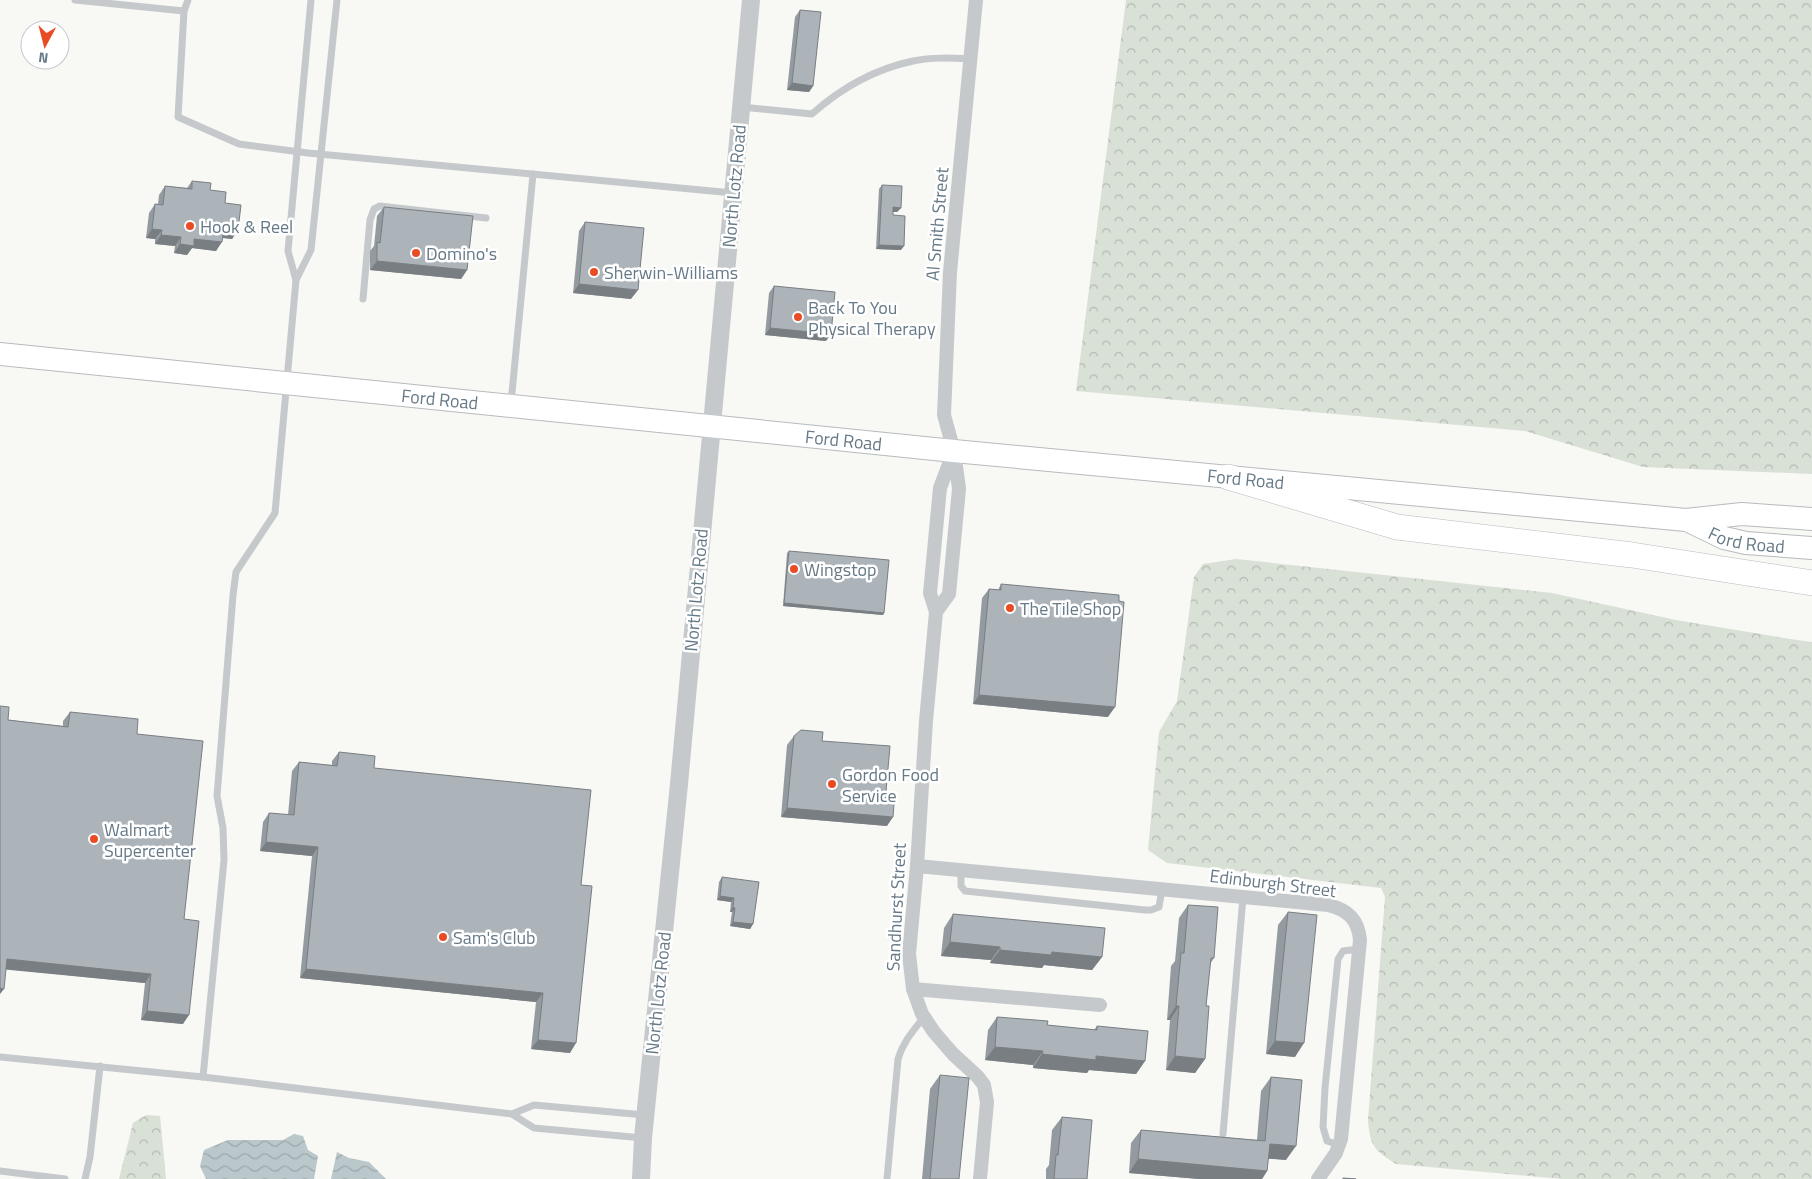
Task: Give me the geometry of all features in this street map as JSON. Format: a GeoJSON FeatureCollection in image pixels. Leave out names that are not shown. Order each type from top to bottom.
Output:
{"type":"FeatureCollection","features":[{"type":"Feature","properties":{"kind":"highway"},"geometry":{"type":"LineString","coordinates":[[1228,477],[1397,527],[1632,555],[1812,583]]}},
{"type":"Feature","properties":{"kind":"main road","name":"Ford Road"},"geometry":{"type":"LineString","coordinates":[[0,354],[954,451],[1686,520],[1742,514],[1812,519]]}},
{"type":"Feature","properties":{"kind":"main road","name":"Ford Road"},"geometry":{"type":"LineString","coordinates":[[1686,520],[1724,538],[1746,543],[1812,548]]}},
{"type":"Feature","properties":{"kind":"street","name":"North Lotz Road"},"geometry":{"type":"LineString","coordinates":[[641,1179],[643,1138],[679,784],[752,0]]}},
{"type":"Feature","properties":{"kind":"street","name":"Al Smith Street"},"geometry":{"type":"LineString","coordinates":[[954,451],[944,414],[950,272],[976,0]]}},
{"type":"Feature","properties":{"kind":"street","name":"Sandhurst Street"},"geometry":{"type":"LineString","coordinates":[[936,612],[949,594],[959,489],[954,451]]}},
{"type":"Feature","properties":{"kind":"street","name":"Sandhurst Street"},"geometry":{"type":"LineString","coordinates":[[954,451],[940,488],[930,593],[936,612],[909,954],[913,989],[924,1017],[953,1054],[984,1085],[987,1102],[980,1179]]}},
{"type":"Feature","properties":{"kind":"street","name":"Edinburgh Street"},"geometry":{"type":"LineString","coordinates":[[917,866],[1328,905],[1341,908],[1351,915],[1357,926],[1360,940],[1341,1139],[1336,1153],[1318,1179]]}},
{"type":"Feature","properties":{"kind":"street"},"geometry":{"type":"LineString","coordinates":[[913,989],[1100,1005]]}},
{"type":"Feature","properties":{"kind":"lane"},"geometry":{"type":"LineString","coordinates":[[75,0],[184,11]]}},
{"type":"Feature","properties":{"kind":"lane"},"geometry":{"type":"LineString","coordinates":[[188,0],[184,11],[178,117],[239,144],[321,154],[733,193]]}},
{"type":"Feature","properties":{"kind":"lane"},"geometry":{"type":"LineString","coordinates":[[203,1077],[224,860],[223,828],[217,796],[233,600],[236,572],[275,513],[296,280],[288,250],[311,0]]}},
{"type":"Feature","properties":{"kind":"lane"},"geometry":{"type":"LineString","coordinates":[[296,280],[311,250],[337,0]]}},
{"type":"Feature","properties":{"kind":"lane"},"geometry":{"type":"LineString","coordinates":[[741,107],[812,114],[832,97],[858,81],[887,69],[913,61],[939,58],[970,59]]}},
{"type":"Feature","properties":{"kind":"lane"},"geometry":{"type":"LineString","coordinates":[[511,406],[533,174]]}},
{"type":"Feature","properties":{"kind":"lane"},"geometry":{"type":"LineString","coordinates":[[363,299],[370,220],[374,209],[380,206],[486,218]]}},
{"type":"Feature","properties":{"kind":"lane"},"geometry":{"type":"LineString","coordinates":[[961,870],[961,886],[965,892],[1145,910],[1159,907],[1162,889]]}},
{"type":"Feature","properties":{"kind":"lane"},"geometry":{"type":"LineString","coordinates":[[1223,1134],[1243,897]]}},
{"type":"Feature","properties":{"kind":"lane"},"geometry":{"type":"LineString","coordinates":[[1339,1145],[1327,1141],[1323,1126],[1338,959],[1343,950],[1359,949]]}},
{"type":"Feature","properties":{"kind":"lane"},"geometry":{"type":"LineString","coordinates":[[887,1179],[898,1059],[901,1047],[924,1017]]}},
{"type":"Feature","properties":{"kind":"lane"},"geometry":{"type":"LineString","coordinates":[[0,1057],[203,1077],[512,1114],[534,1128],[643,1138]]}},
{"type":"Feature","properties":{"kind":"lane"},"geometry":{"type":"LineString","coordinates":[[85,1179],[90,1157],[100,1066]]}},
{"type":"Feature","properties":{"kind":"lane"},"geometry":{"type":"LineString","coordinates":[[512,1114],[534,1105],[646,1115]]}},
{"type":"Feature","properties":{"kind":"lane"},"geometry":{"type":"LineString","coordinates":[[0,1171],[65,1179]]}},
{"type":"Feature","properties":{"kind":"green space"},"geometry":{"type":"Polygon","coordinates":[[[1126,0],[1812,0],[1812,474],[1643,467],[1525,431],[1076,391],[1126,0]]]}},
{"type":"Feature","properties":{"kind":"green space"},"geometry":{"type":"Polygon","coordinates":[[[1236,559],[1552,593],[1676,620],[1812,642],[1812,1179],[1563,1179],[1396,1164],[1378,1151],[1370,1136],[1368,1120],[1385,897],[1381,888],[1167,863],[1148,850],[1159,732],[1177,701],[1194,577],[1203,564],[1236,559]]]}},
{"type":"Feature","properties":{"kind":"green space"},"geometry":{"type":"Polygon","coordinates":[[[146,1115],[160,1116],[166,1179],[119,1179],[133,1123],[146,1115]]]}},
{"type":"Feature","properties":{"kind":"water"},"geometry":{"type":"Polygon","coordinates":[[[294,1134],[303,1136],[308,1150],[318,1156],[314,1179],[206,1179],[200,1166],[204,1150],[228,1140],[283,1140],[294,1134]]]}},
{"type":"Feature","properties":{"kind":"water"},"geometry":{"type":"Polygon","coordinates":[[[337,1152],[349,1158],[369,1162],[386,1179],[331,1179],[337,1152]]]}},
{"type":"Feature","properties":{"kind":"building"},"geometry":{"type":"Polygon","coordinates":[[[800,10],[821,12],[813,86],[792,83],[800,10]]]}},
{"type":"Feature","properties":{"kind":"building","name":"Hook & Reel"},"geometry":{"type":"Polygon","coordinates":[[[192,181],[211,183],[210,190],[226,192],[225,203],[241,205],[238,230],[224,228],[222,242],[194,239],[194,246],[180,244],[181,237],[161,235],[162,230],[152,229],[155,204],[163,205],[165,186],[192,189],[192,181]]]}},
{"type":"Feature","properties":{"kind":"building"},"geometry":{"type":"Polygon","coordinates":[[[882,185],[902,186],[901,208],[893,207],[893,215],[905,216],[904,246],[879,245],[882,185]]]}},
{"type":"Feature","properties":{"kind":"building"},"geometry":{"type":"Polygon","coordinates":[[[384,207],[473,216],[467,270],[377,261],[377,242],[380,243],[384,207]]]}},
{"type":"Feature","properties":{"kind":"building"},"geometry":{"type":"Polygon","coordinates":[[[585,222],[644,228],[638,290],[579,284],[585,222]]]}},
{"type":"Feature","properties":{"kind":"building","name":"Back To You Physical Therapy"},"geometry":{"type":"Polygon","coordinates":[[[774,286],[835,292],[831,334],[770,328],[774,286]]]}},
{"type":"Feature","properties":{"kind":"building"},"geometry":{"type":"Polygon","coordinates":[[[789,551],[889,560],[884,613],[784,603],[789,551]]]}},
{"type":"Feature","properties":{"kind":"building"},"geometry":{"type":"Polygon","coordinates":[[[1001,584],[1119,595],[1119,601],[1124,602],[1115,707],[979,695],[989,589],[1001,590],[1001,584]]]}},
{"type":"Feature","properties":{"kind":"building","name":"Walmart Supercenter"},"geometry":{"type":"Polygon","coordinates":[[[0,706],[9,707],[8,720],[68,727],[70,712],[138,719],[137,734],[203,741],[184,919],[199,921],[189,1015],[147,1011],[151,974],[7,959],[4,989],[0,988],[0,706]]]}},
{"type":"Feature","properties":{"kind":"building","name":"Gordon Food Service"},"geometry":{"type":"Polygon","coordinates":[[[801,730],[823,732],[822,741],[890,746],[885,803],[894,804],[893,817],[787,808],[794,736],[801,730]]]}},
{"type":"Feature","properties":{"kind":"building","name":"Sam's Club"},"geometry":{"type":"Polygon","coordinates":[[[339,752],[375,756],[374,768],[591,790],[581,885],[592,886],[576,1043],[538,1040],[543,993],[306,969],[318,847],[266,842],[269,813],[294,815],[299,762],[337,766],[339,752]]]}},
{"type":"Feature","properties":{"kind":"building"},"geometry":{"type":"Polygon","coordinates":[[[722,877],[759,882],[753,924],[733,922],[734,898],[720,896],[722,877]]]}},
{"type":"Feature","properties":{"kind":"building"},"geometry":{"type":"Polygon","coordinates":[[[1188,905],[1218,907],[1214,958],[1211,958],[1206,1006],[1209,1006],[1205,1059],[1175,1056],[1179,1006],[1176,1006],[1181,953],[1184,953],[1188,905]]]}},
{"type":"Feature","properties":{"kind":"building"},"geometry":{"type":"Polygon","coordinates":[[[1288,912],[1317,915],[1304,1043],[1275,1041],[1288,912]]]}},
{"type":"Feature","properties":{"kind":"building"},"geometry":{"type":"Polygon","coordinates":[[[953,914],[1105,928],[1102,957],[1052,952],[1051,955],[1000,950],[1000,947],[950,942],[953,914]]]}},
{"type":"Feature","properties":{"kind":"building"},"geometry":{"type":"Polygon","coordinates":[[[997,1017],[1048,1021],[1047,1025],[1097,1030],[1097,1026],[1148,1031],[1145,1061],[1096,1056],[1096,1060],[1042,1054],[1043,1051],[995,1047],[997,1017]]]}},
{"type":"Feature","properties":{"kind":"building"},"geometry":{"type":"Polygon","coordinates":[[[940,1075],[969,1078],[959,1179],[930,1179],[940,1075]]]}},
{"type":"Feature","properties":{"kind":"building"},"geometry":{"type":"Polygon","coordinates":[[[1271,1077],[1302,1080],[1296,1146],[1270,1144],[1267,1171],[1138,1159],[1141,1130],[1265,1141],[1271,1077]]]}},
{"type":"Feature","properties":{"kind":"building"},"geometry":{"type":"Polygon","coordinates":[[[1062,1117],[1092,1120],[1087,1179],[1054,1179],[1062,1117]]]}},
{"type":"Feature","properties":{"kind":"place","name":"Hook & Reel"},"geometry":{"type":"Point","coordinates":[190,226]}},
{"type":"Feature","properties":{"kind":"place","name":"Domino's"},"geometry":{"type":"Point","coordinates":[416,253]}},
{"type":"Feature","properties":{"kind":"place","name":"Sherwin-Williams"},"geometry":{"type":"Point","coordinates":[594,272]}},
{"type":"Feature","properties":{"kind":"place","name":"Back To You Physical Therapy"},"geometry":{"type":"Point","coordinates":[798,317]}},
{"type":"Feature","properties":{"kind":"place","name":"Wingstop"},"geometry":{"type":"Point","coordinates":[794,569]}},
{"type":"Feature","properties":{"kind":"place","name":"The Tile Shop"},"geometry":{"type":"Point","coordinates":[1010,608]}},
{"type":"Feature","properties":{"kind":"place","name":"Gordon Food Service"},"geometry":{"type":"Point","coordinates":[832,784]}},
{"type":"Feature","properties":{"kind":"place","name":"Walmart Supercenter"},"geometry":{"type":"Point","coordinates":[94,839]}},
{"type":"Feature","properties":{"kind":"place","name":"Sam's Club"},"geometry":{"type":"Point","coordinates":[443,937]}}]}
